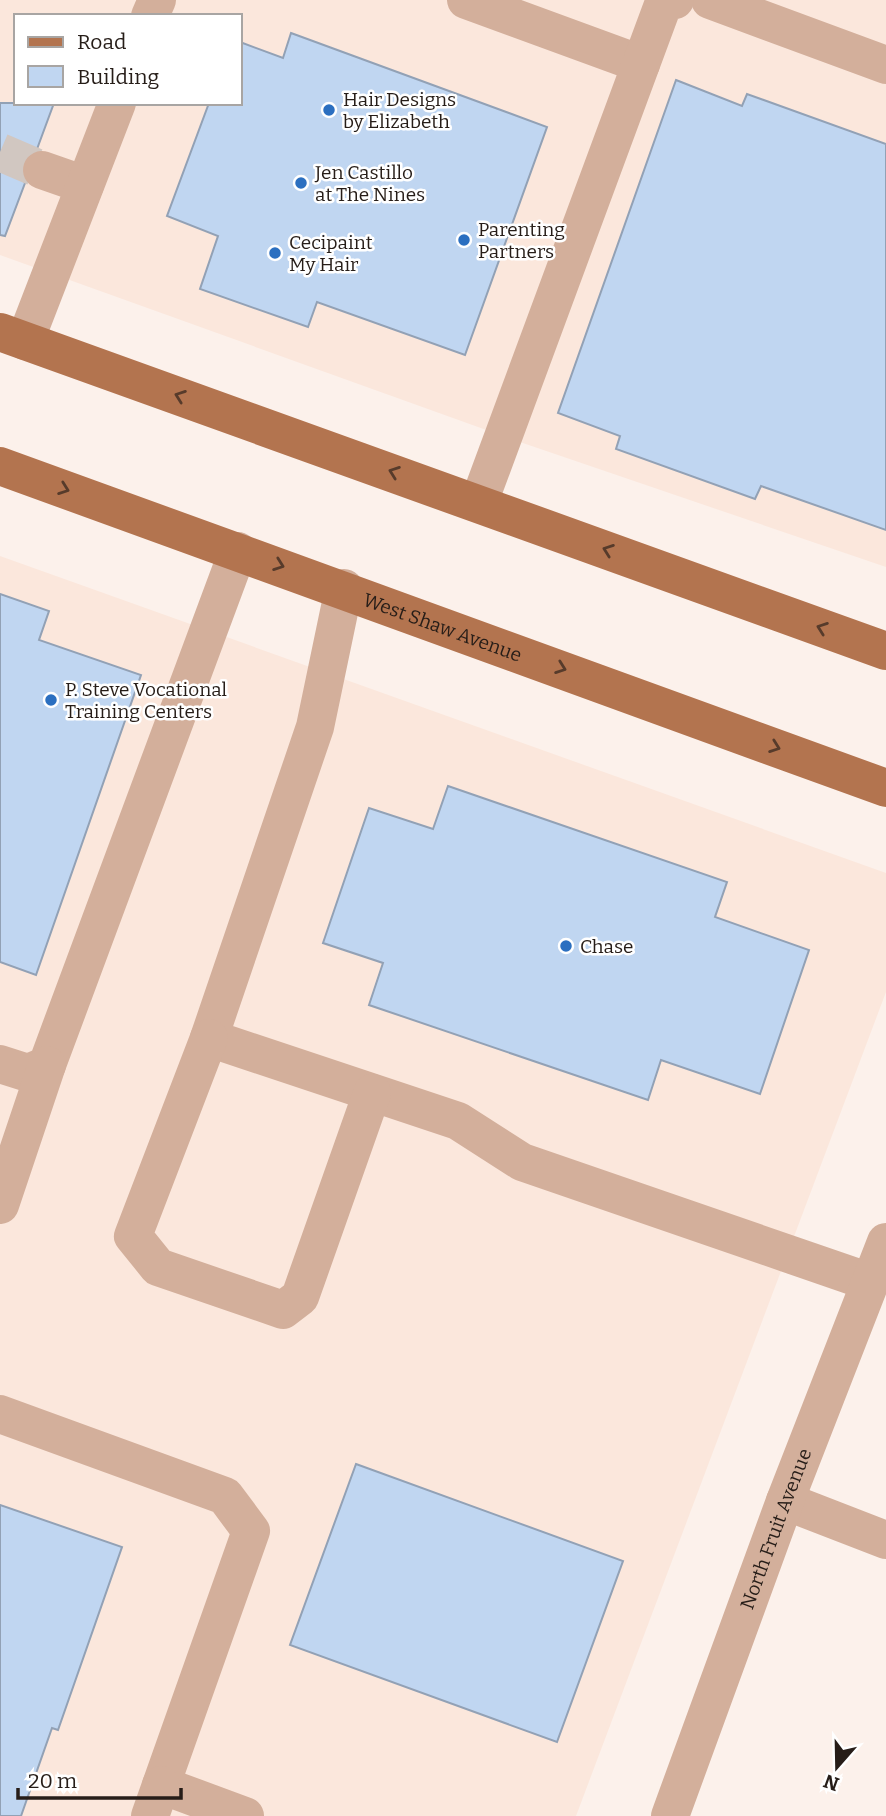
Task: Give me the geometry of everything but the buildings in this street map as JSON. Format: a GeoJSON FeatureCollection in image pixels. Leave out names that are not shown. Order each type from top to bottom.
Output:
{"type":"FeatureCollection","features":[{"type":"Feature","properties":{"kind":"main road"},"geometry":{"type":"LineString","coordinates":[[12,337],[479,502],[886,651]]}},
{"type":"Feature","properties":{"kind":"main road","name":"West Shaw Avenue"},"geometry":{"type":"LineString","coordinates":[[0,466],[886,788]]}},
{"type":"Feature","properties":{"kind":"street"},"geometry":{"type":"LineString","coordinates":[[466,0],[641,64]]}},
{"type":"Feature","properties":{"kind":"street"},"geometry":{"type":"LineString","coordinates":[[710,0],[886,65]]}},
{"type":"Feature","properties":{"kind":"street"},"geometry":{"type":"LineString","coordinates":[[479,502],[641,64],[668,1]]}},
{"type":"Feature","properties":{"kind":"street"},"geometry":{"type":"LineString","coordinates":[[12,337],[85,185],[116,105]]}},
{"type":"Feature","properties":{"kind":"street"},"geometry":{"type":"LineString","coordinates":[[42,170],[85,185]]}},
{"type":"Feature","properties":{"kind":"street"},"geometry":{"type":"LineString","coordinates":[[0,1205],[47,1065],[238,551]]}},
{"type":"Feature","properties":{"kind":"street"},"geometry":{"type":"LineString","coordinates":[[344,589],[315,727],[209,1038],[133,1236],[158,1268],[283,1310],[300,1297],[372,1093]]}},
{"type":"Feature","properties":{"kind":"street"},"geometry":{"type":"LineString","coordinates":[[209,1038],[458,1121],[522,1162],[870,1282]]}},
{"type":"Feature","properties":{"kind":"street"},"geometry":{"type":"LineString","coordinates":[[0,1064],[27,1073],[47,1065]]}},
{"type":"Feature","properties":{"kind":"street","name":"North Fruit Avenue"},"geometry":{"type":"LineString","coordinates":[[670,1816],[785,1501],[886,1242]]}},
{"type":"Feature","properties":{"kind":"street"},"geometry":{"type":"LineString","coordinates":[[0,1414],[225,1496],[251,1531],[155,1801],[245,1816]]}},
{"type":"Feature","properties":{"kind":"street"},"geometry":{"type":"LineString","coordinates":[[785,1501],[886,1540]]}},
{"type":"Feature","properties":{"kind":"shaded area"},"geometry":{"type":"Polygon","coordinates":[[[0,0],[886,0],[886,567],[517,441],[0,255],[0,0]]]}},
{"type":"Feature","properties":{"kind":"shaded area"},"geometry":{"type":"Polygon","coordinates":[[[0,556],[886,873],[886,992],[576,1816],[0,1816],[0,556]]]}},
{"type":"Feature","properties":{"kind":"tunnel"},"geometry":{"type":"LineString","coordinates":[[0,152],[42,170]]}},
{"type":"Feature","properties":{"kind":"place","name":"Hair Designs by Elizabeth"},"geometry":{"type":"Point","coordinates":[329,110]}},
{"type":"Feature","properties":{"kind":"place","name":"Jen Castillo at The Nines"},"geometry":{"type":"Point","coordinates":[301,183]}},
{"type":"Feature","properties":{"kind":"place","name":"Parenting Partners"},"geometry":{"type":"Point","coordinates":[464,240]}},
{"type":"Feature","properties":{"kind":"place","name":"Cecipaint My Hair"},"geometry":{"type":"Point","coordinates":[275,253]}},
{"type":"Feature","properties":{"kind":"place","name":"P. Steve Vocational Training Centers"},"geometry":{"type":"Point","coordinates":[51,700]}},
{"type":"Feature","properties":{"kind":"place","name":"Chase"},"geometry":{"type":"Point","coordinates":[566,946]}}]}
